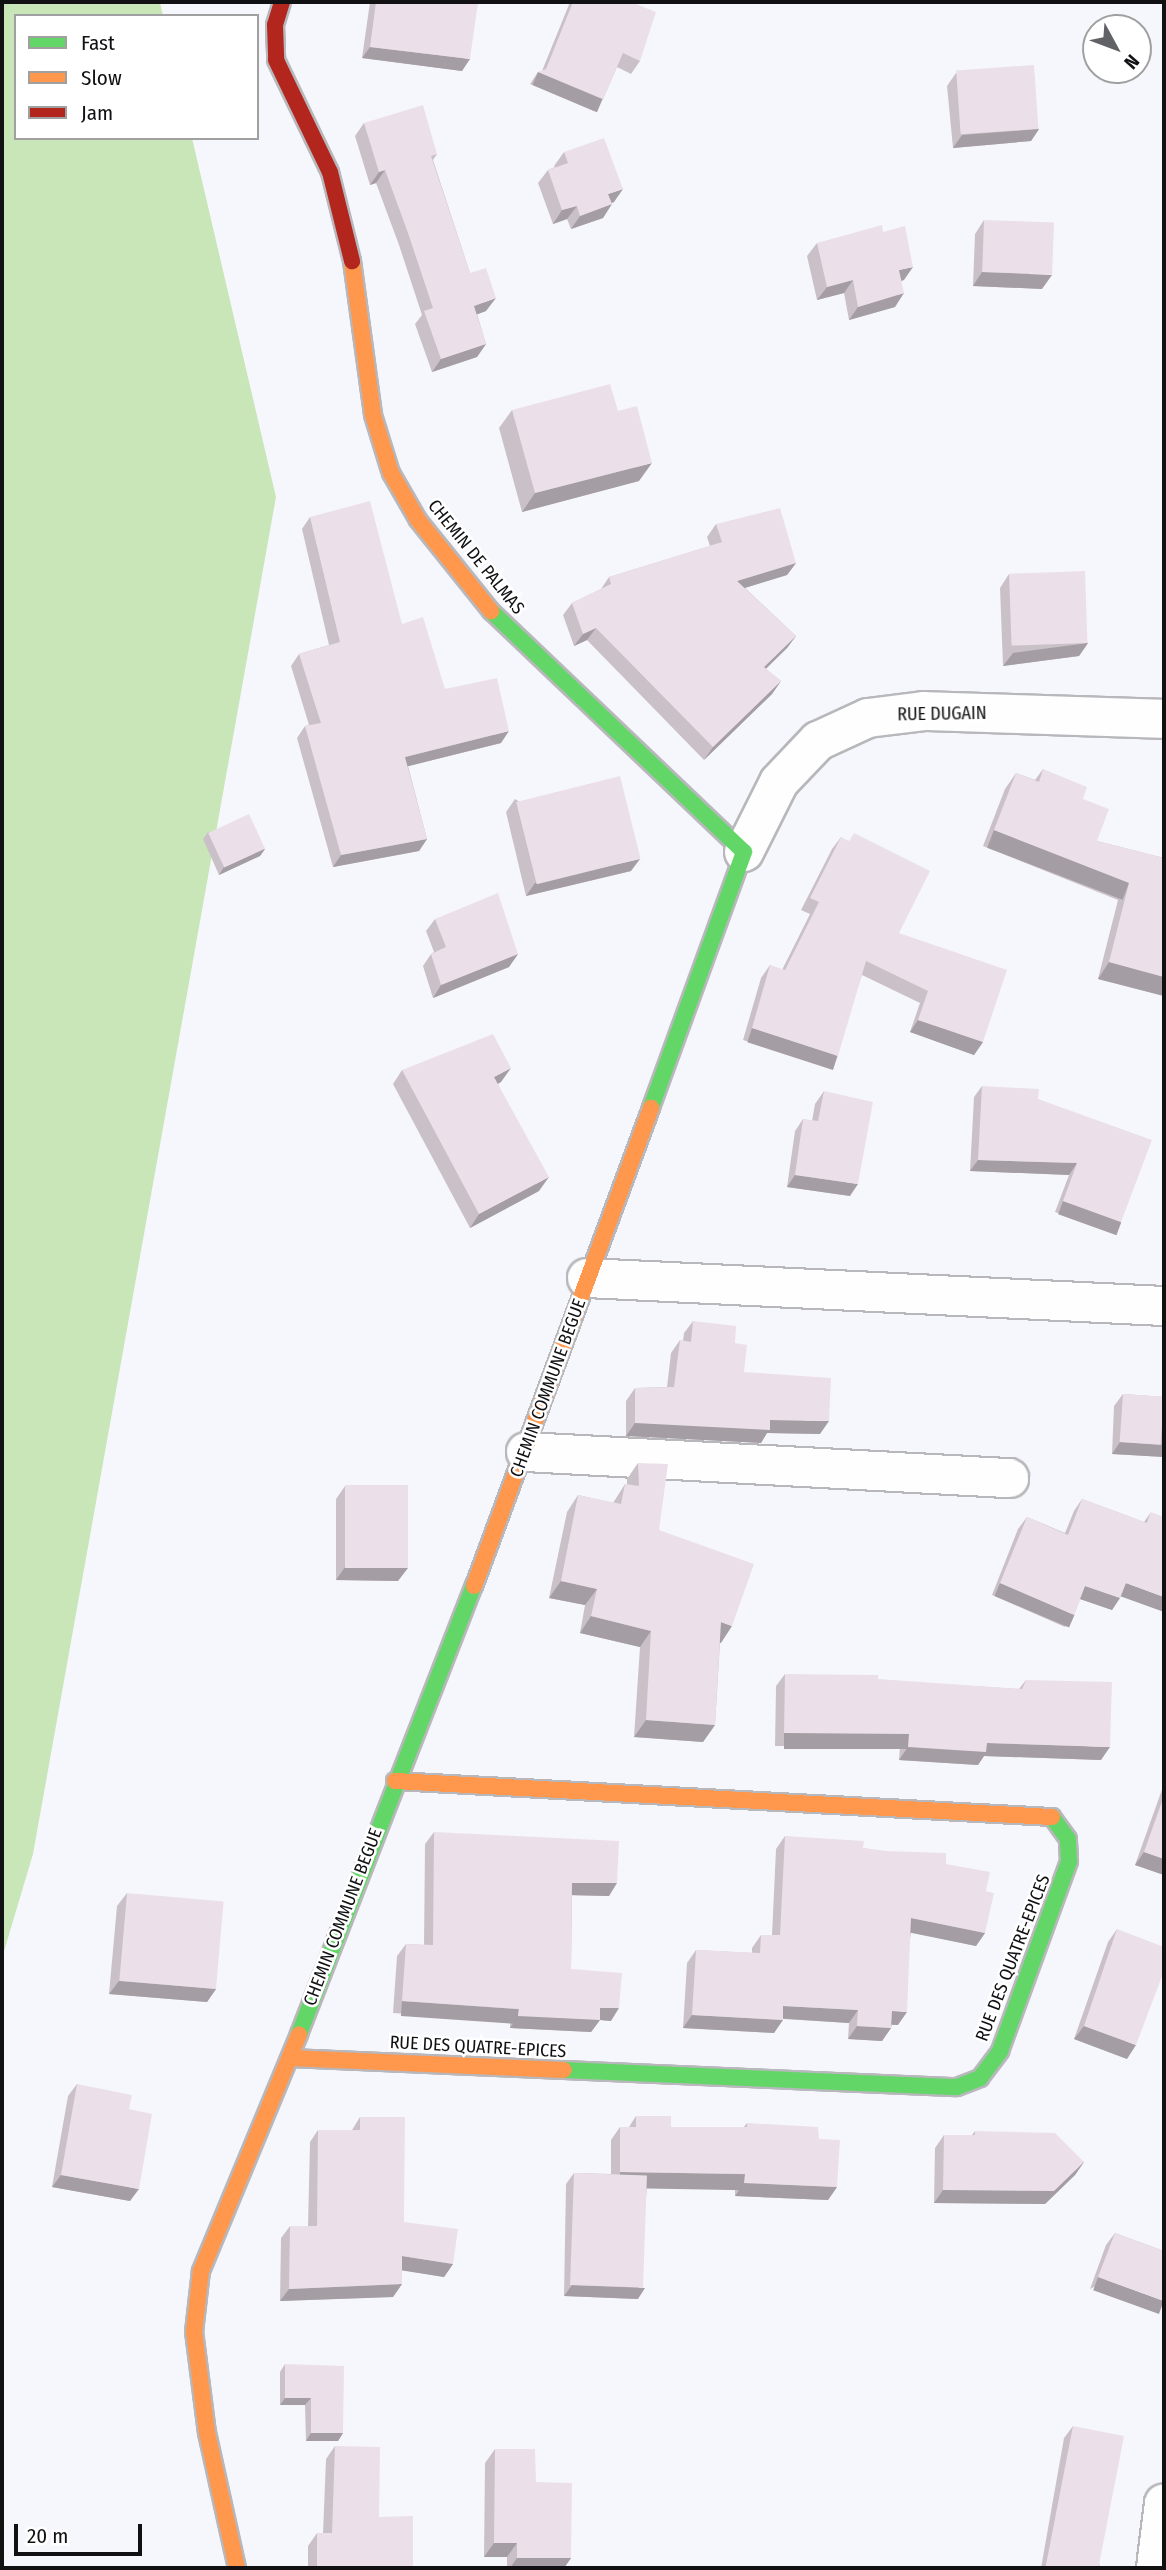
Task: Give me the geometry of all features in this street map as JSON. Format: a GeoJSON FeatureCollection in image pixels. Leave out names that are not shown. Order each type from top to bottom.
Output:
{"type":"FeatureCollection","features":[{"type":"Feature","properties":{"kind":"street","name":"CHEMIN DE PALMAS"},"geometry":{"type":"LineString","coordinates":[[282,2],[275,25],[276,60],[330,172],[358,284],[373,415],[391,472],[418,520],[497,618],[744,852]]}},
{"type":"Feature","properties":{"kind":"street","name":"RUE DUGAIN"},"geometry":{"type":"LineString","coordinates":[[744,852],[779,782],[818,741],[868,718],[924,711],[1164,719]]}},
{"type":"Feature","properties":{"kind":"street","name":"CHEMIN COMMUNE BEGUE"},"geometry":{"type":"LineString","coordinates":[[237,2568],[207,2433],[195,2320],[201,2271],[290,2058],[395,1781],[526,1452],[744,852]]}},
{"type":"Feature","properties":{"kind":"street","name":"CHEMIN COMMUNE BEGUE"},"geometry":{"type":"LineString","coordinates":[[587,1278],[1164,1306]]}},
{"type":"Feature","properties":{"kind":"street"},"geometry":{"type":"LineString","coordinates":[[526,1452],[1009,1478]]}},
{"type":"Feature","properties":{"kind":"street","name":"RUE DES QUATRE-EPICES"},"geometry":{"type":"LineString","coordinates":[[290,2058],[957,2087],[980,2078],[1000,2051],[1069,1861],[1068,1839],[1052,1817],[395,1781]]}},
{"type":"Feature","properties":{"kind":"street"},"geometry":{"type":"LineString","coordinates":[[1156,2568],[1164,2503]]}},
{"type":"Feature","properties":{"kind":"green space"},"geometry":{"type":"Polygon","coordinates":[[[2,2],[160,2],[163,14],[14,14],[14,140],[192,140],[276,497],[33,1854],[2,1958],[2,2]]]}},
{"type":"Feature","properties":{"kind":"building"},"geometry":{"type":"Polygon","coordinates":[[[376,2],[478,2],[470,59],[370,47],[376,2]]]}},
{"type":"Feature","properties":{"kind":"building"},"geometry":{"type":"Polygon","coordinates":[[[573,2],[631,2],[656,12],[640,61],[623,53],[603,99],[538,72],[546,69],[573,2]]]}},
{"type":"Feature","properties":{"kind":"building"},"geometry":{"type":"Polygon","coordinates":[[[1034,65],[1038,129],[961,134],[956,70],[1034,65]]]}},
{"type":"Feature","properties":{"kind":"building"},"geometry":{"type":"Polygon","coordinates":[[[423,105],[437,154],[431,156],[470,273],[486,268],[496,298],[474,306],[486,344],[441,359],[424,311],[433,308],[385,170],[379,172],[364,123],[423,105]]]}},
{"type":"Feature","properties":{"kind":"building"},"geometry":{"type":"Polygon","coordinates":[[[604,138],[623,189],[608,194],[612,204],[580,216],[577,206],[562,210],[548,170],[568,163],[564,152],[604,138]]]}},
{"type":"Feature","properties":{"kind":"building"},"geometry":{"type":"Polygon","coordinates":[[[984,220],[1054,222],[1052,274],[982,272],[984,220]]]}},
{"type":"Feature","properties":{"kind":"building"},"geometry":{"type":"Polygon","coordinates":[[[882,225],[883,232],[905,226],[913,267],[899,270],[904,293],[858,307],[853,280],[827,287],[817,243],[882,225]]]}},
{"type":"Feature","properties":{"kind":"building"},"geometry":{"type":"Polygon","coordinates":[[[610,384],[618,411],[637,406],[652,463],[535,493],[512,410],[610,384]]]}},
{"type":"Feature","properties":{"kind":"building"},"geometry":{"type":"Polygon","coordinates":[[[370,501],[402,624],[423,617],[445,689],[497,678],[509,731],[405,757],[427,839],[341,855],[305,726],[321,723],[299,654],[340,642],[310,517],[370,501]]]}},
{"type":"Feature","properties":{"kind":"building"},"geometry":{"type":"Polygon","coordinates":[[[780,508],[796,563],[737,581],[796,636],[764,667],[781,681],[713,747],[596,628],[583,634],[572,603],[611,584],[609,577],[722,542],[716,524],[780,508]]]}},
{"type":"Feature","properties":{"kind":"building"},"geometry":{"type":"Polygon","coordinates":[[[1085,571],[1088,643],[1012,646],[1009,574],[1085,571]]]}},
{"type":"Feature","properties":{"kind":"building"},"geometry":{"type":"Polygon","coordinates":[[[1043,769],[1087,787],[1083,799],[1109,809],[1097,841],[1164,858],[1164,977],[1109,962],[1129,883],[994,830],[1016,773],[1039,782],[1043,769]]]}},
{"type":"Feature","properties":{"kind":"building"},"geometry":{"type":"Polygon","coordinates":[[[620,776],[641,858],[537,884],[516,802],[620,776]]]}},
{"type":"Feature","properties":{"kind":"building"},"geometry":{"type":"Polygon","coordinates":[[[249,814],[265,848],[224,867],[208,833],[249,814]]]}},
{"type":"Feature","properties":{"kind":"building"},"geometry":{"type":"Polygon","coordinates":[[[854,833],[930,871],[899,933],[1007,970],[983,1042],[918,1020],[928,991],[866,961],[838,1056],[752,1028],[770,965],[785,970],[819,902],[810,898],[841,837],[849,841],[854,833]]]}},
{"type":"Feature","properties":{"kind":"building"},"geometry":{"type":"Polygon","coordinates":[[[498,893],[518,954],[441,985],[431,954],[446,947],[435,919],[498,893]]]}},
{"type":"Feature","properties":{"kind":"building"},"geometry":{"type":"Polygon","coordinates":[[[493,1034],[511,1068],[494,1077],[549,1177],[479,1214],[402,1070],[493,1034]]]}},
{"type":"Feature","properties":{"kind":"building"},"geometry":{"type":"Polygon","coordinates":[[[982,1086],[1039,1089],[1038,1099],[1152,1140],[1121,1222],[1063,1201],[1077,1163],[978,1160],[982,1086]]]}},
{"type":"Feature","properties":{"kind":"building"},"geometry":{"type":"Polygon","coordinates":[[[824,1091],[873,1102],[858,1184],[795,1175],[803,1119],[818,1121],[824,1091]]]}},
{"type":"Feature","properties":{"kind":"building"},"geometry":{"type":"Polygon","coordinates":[[[693,1321],[736,1326],[735,1343],[747,1345],[744,1372],[831,1378],[829,1421],[770,1420],[770,1430],[635,1423],[635,1388],[674,1387],[680,1340],[691,1342],[693,1321]]]}},
{"type":"Feature","properties":{"kind":"building"},"geometry":{"type":"Polygon","coordinates":[[[1123,1394],[1164,1397],[1161,1445],[1120,1442],[1123,1394]]]}},
{"type":"Feature","properties":{"kind":"building"},"geometry":{"type":"Polygon","coordinates":[[[638,1463],[668,1464],[659,1530],[754,1564],[732,1626],[721,1622],[715,1725],[646,1720],[651,1631],[591,1616],[597,1589],[561,1581],[578,1495],[621,1504],[625,1484],[639,1486],[638,1463]]]}},
{"type":"Feature","properties":{"kind":"building"},"geometry":{"type":"Polygon","coordinates":[[[345,1485],[408,1485],[408,1568],[345,1568],[345,1485]]]}},
{"type":"Feature","properties":{"kind":"building"},"geometry":{"type":"Polygon","coordinates":[[[1082,1499],[1147,1523],[1151,1512],[1164,1517],[1164,1597],[1126,1583],[1120,1598],[1085,1586],[1074,1615],[1000,1583],[1027,1517],[1068,1535],[1082,1499]]]}},
{"type":"Feature","properties":{"kind":"building"},"geometry":{"type":"Polygon","coordinates":[[[785,1674],[878,1675],[878,1679],[1022,1689],[1026,1680],[1112,1682],[1110,1747],[987,1743],[986,1752],[908,1747],[909,1734],[784,1733],[785,1674]]]}},
{"type":"Feature","properties":{"kind":"building"},"geometry":{"type":"Polygon","coordinates":[[[1164,1796],[1164,1859],[1144,1852],[1164,1796]]]}},
{"type":"Feature","properties":{"kind":"building"},"geometry":{"type":"Polygon","coordinates":[[[434,1832],[619,1841],[617,1883],[572,1883],[571,1969],[622,1973],[619,2008],[600,2008],[600,2020],[518,2016],[519,2009],[402,2001],[406,1944],[433,1945],[434,1832]]]}},
{"type":"Feature","properties":{"kind":"building"},"geometry":{"type":"Polygon","coordinates":[[[785,1836],[864,1841],[863,1848],[886,1851],[946,1853],[946,1864],[990,1872],[986,1891],[994,1893],[985,1933],[911,1918],[907,2012],[892,2011],[891,2028],[857,2026],[858,2010],[783,2006],[783,2020],[692,2015],[696,1950],[760,1953],[761,1935],[780,1935],[785,1836]]]}},
{"type":"Feature","properties":{"kind":"building"},"geometry":{"type":"Polygon","coordinates":[[[127,1893],[224,1901],[216,1989],[119,1981],[127,1893]]]}},
{"type":"Feature","properties":{"kind":"building"},"geometry":{"type":"Polygon","coordinates":[[[1117,1929],[1164,1947],[1164,1971],[1136,2045],[1084,2026],[1117,1929]]]}},
{"type":"Feature","properties":{"kind":"building"},"geometry":{"type":"Polygon","coordinates":[[[77,2084],[132,2095],[129,2109],[152,2114],[139,2189],[61,2175],[77,2084]]]}},
{"type":"Feature","properties":{"kind":"building"},"geometry":{"type":"Polygon","coordinates":[[[636,2116],[671,2116],[671,2127],[747,2127],[747,2123],[818,2127],[819,2139],[840,2140],[837,2187],[744,2183],[745,2174],[620,2172],[620,2127],[636,2127],[636,2116]]]}},
{"type":"Feature","properties":{"kind":"building"},"geometry":{"type":"Polygon","coordinates":[[[360,2117],[405,2117],[404,2222],[458,2229],[453,2264],[402,2256],[402,2284],[289,2289],[290,2226],[317,2226],[318,2130],[360,2130],[360,2117]]]}},
{"type":"Feature","properties":{"kind":"building"},"geometry":{"type":"Polygon","coordinates":[[[975,2131],[1055,2133],[1084,2162],[1054,2191],[943,2190],[944,2135],[975,2135],[975,2131]]]}},
{"type":"Feature","properties":{"kind":"building"},"geometry":{"type":"Polygon","coordinates":[[[574,2173],[647,2176],[643,2287],[570,2285],[574,2173]]]}},
{"type":"Feature","properties":{"kind":"building"},"geometry":{"type":"Polygon","coordinates":[[[1115,2233],[1164,2251],[1164,2301],[1098,2277],[1115,2233]]]}},
{"type":"Feature","properties":{"kind":"building"},"geometry":{"type":"Polygon","coordinates":[[[285,2364],[344,2366],[343,2433],[311,2433],[311,2398],[285,2398],[285,2364]]]}},
{"type":"Feature","properties":{"kind":"building"},"geometry":{"type":"Polygon","coordinates":[[[1073,2426],[1124,2436],[1098,2568],[1046,2567],[1073,2426]]]}},
{"type":"Feature","properties":{"kind":"building"},"geometry":{"type":"Polygon","coordinates":[[[335,2446],[380,2447],[379,2517],[413,2516],[413,2568],[317,2568],[317,2533],[332,2533],[335,2446]]]}},
{"type":"Feature","properties":{"kind":"building"},"geometry":{"type":"Polygon","coordinates":[[[495,2449],[535,2449],[536,2482],[572,2483],[571,2558],[517,2558],[517,2543],[494,2543],[495,2449]]]}},
{"type":"Feature","properties":{"kind":"traffic: fast"},"geometry":{"type":"LineString","coordinates":[[491,611],[744,852],[651,1108]]}},
{"type":"Feature","properties":{"kind":"traffic: fast"},"geometry":{"type":"LineString","coordinates":[[299,2034],[474,1586]]}},
{"type":"Feature","properties":{"kind":"traffic: fast"},"geometry":{"type":"LineString","coordinates":[[564,2070],[957,2087],[980,2078],[1000,2051],[1069,1861],[1068,1839],[1052,1817]]}},
{"type":"Feature","properties":{"kind":"traffic: slow"},"geometry":{"type":"LineString","coordinates":[[352,261],[373,415],[391,473],[418,520],[491,611]]}},
{"type":"Feature","properties":{"kind":"traffic: slow"},"geometry":{"type":"LineString","coordinates":[[474,1586],[651,1108]]}},
{"type":"Feature","properties":{"kind":"traffic: slow"},"geometry":{"type":"LineString","coordinates":[[395,1781],[1052,1817]]}},
{"type":"Feature","properties":{"kind":"traffic: slow"},"geometry":{"type":"LineString","coordinates":[[237,2568],[207,2433],[194,2332],[201,2271],[299,2034]]}},
{"type":"Feature","properties":{"kind":"traffic: slow"},"geometry":{"type":"LineString","coordinates":[[290,2058],[564,2070]]}},
{"type":"Feature","properties":{"kind":"traffic: jam"},"geometry":{"type":"LineString","coordinates":[[282,2],[275,25],[276,60],[330,172],[352,261]]}}]}
